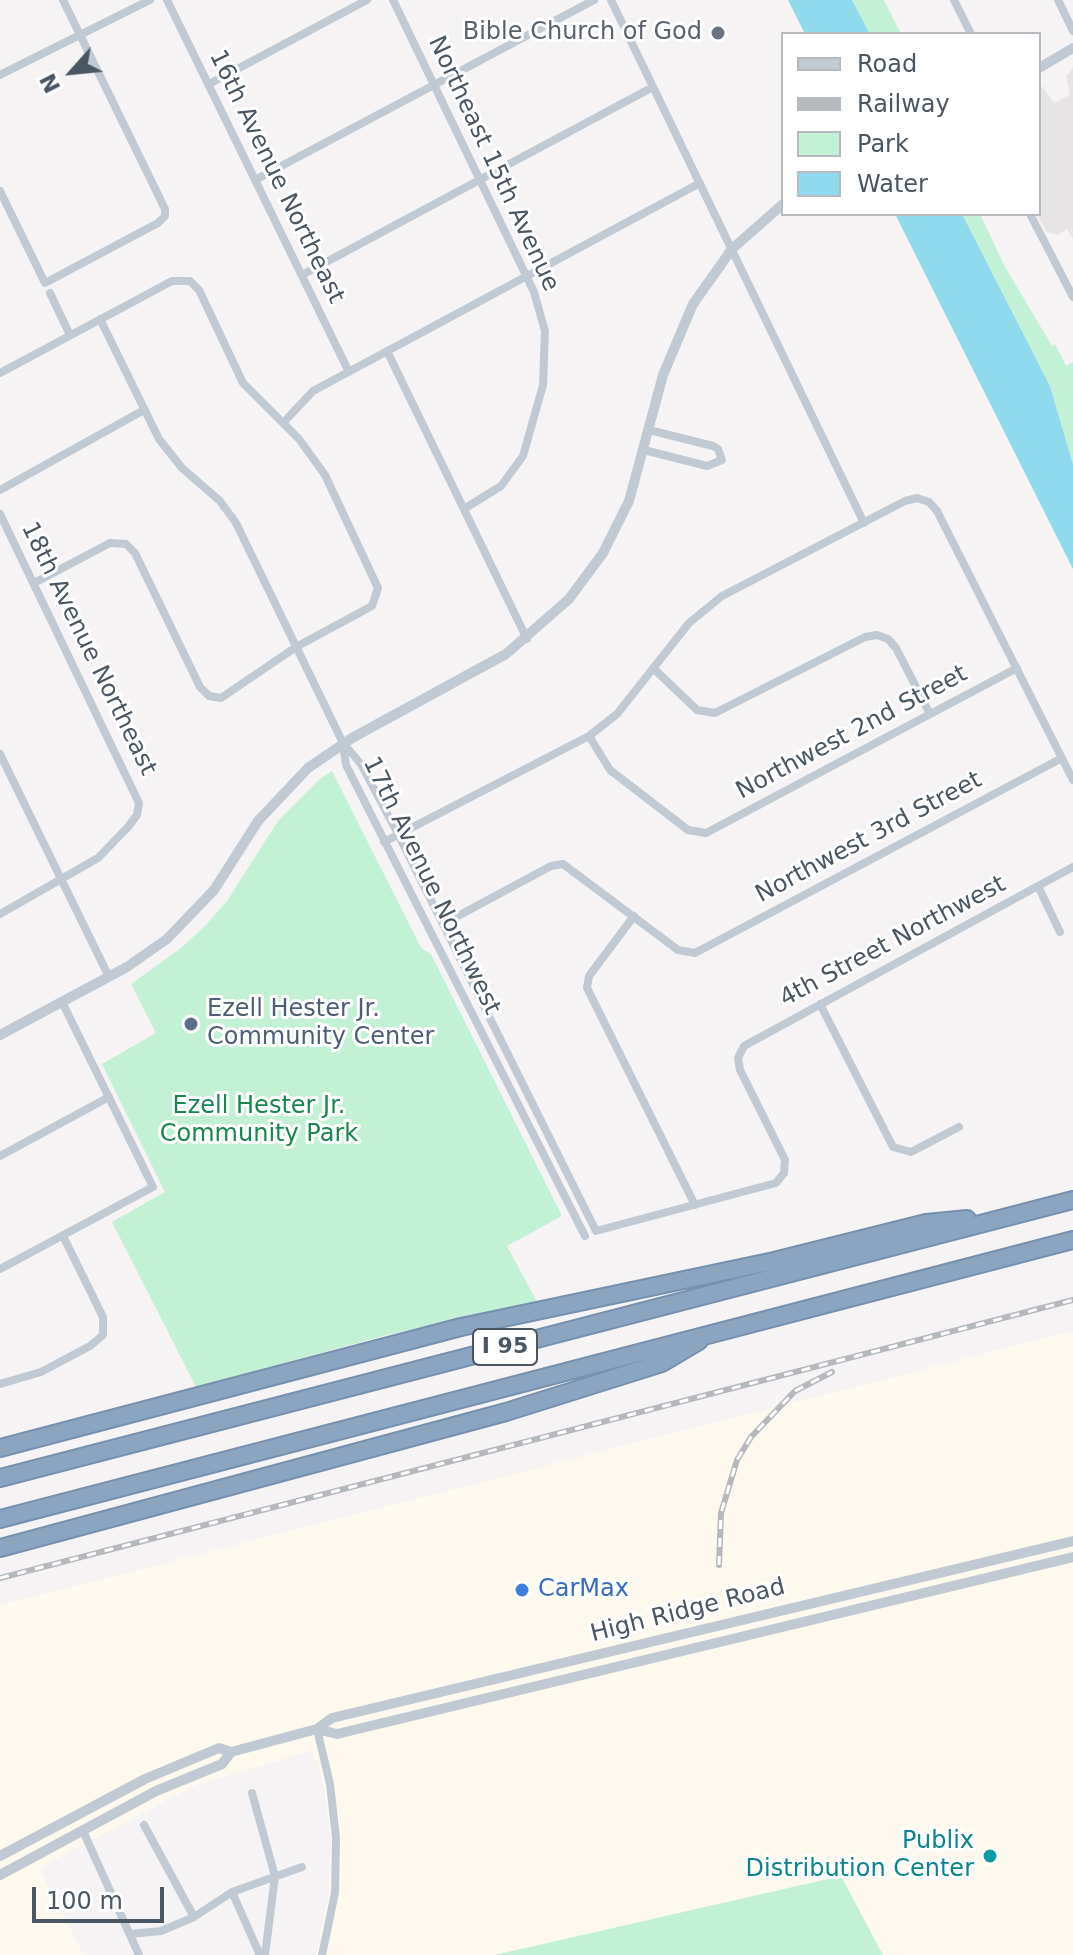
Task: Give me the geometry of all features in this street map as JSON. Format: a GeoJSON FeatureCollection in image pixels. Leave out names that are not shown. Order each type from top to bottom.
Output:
{"type":"FeatureCollection","features":[{"type":"Feature","properties":{"kind":"highway","name":"I 95"},"geometry":{"type":"LineString","coordinates":[[0,1478],[1073,1200]]}},
{"type":"Feature","properties":{"kind":"highway"},"geometry":{"type":"LineString","coordinates":[[0,1448],[461,1327],[785,1259],[926,1223],[1010,1216]]}},
{"type":"Feature","properties":{"kind":"highway","name":"I 95"},"geometry":{"type":"LineString","coordinates":[[0,1519],[1073,1240]]}},
{"type":"Feature","properties":{"kind":"highway"},"geometry":{"type":"LineString","coordinates":[[0,1548],[559,1396],[662,1363],[713,1332]]}},
{"type":"Feature","properties":{"kind":"street"},"geometry":{"type":"LineString","coordinates":[[0,191],[45,283],[158,223],[165,216],[165,209],[63,0]]}},
{"type":"Feature","properties":{"kind":"street"},"geometry":{"type":"LineString","coordinates":[[0,75],[150,0]]}},
{"type":"Feature","properties":{"kind":"street","name":"16th Avenue Northeast"},"geometry":{"type":"LineString","coordinates":[[167,0],[349,372]]}},
{"type":"Feature","properties":{"kind":"street"},"geometry":{"type":"LineString","coordinates":[[209,84],[367,0]]}},
{"type":"Feature","properties":{"kind":"street","name":"Northeast 15th Avenue"},"geometry":{"type":"LineString","coordinates":[[393,0],[527,276],[539,304],[546,344],[543,385],[529,442],[507,480],[490,495],[464,509]]}},
{"type":"Feature","properties":{"kind":"street"},"geometry":{"type":"LineString","coordinates":[[255,180],[594,0]]}},
{"type":"Feature","properties":{"kind":"street"},"geometry":{"type":"LineString","coordinates":[[611,0],[864,523]]}},
{"type":"Feature","properties":{"kind":"street"},"geometry":{"type":"LineString","coordinates":[[954,0],[970,32]]}},
{"type":"Feature","properties":{"kind":"street"},"geometry":{"type":"LineString","coordinates":[[1058,0],[1073,31]]}},
{"type":"Feature","properties":{"kind":"street"},"geometry":{"type":"LineString","coordinates":[[1041,67],[1073,48]]}},
{"type":"Feature","properties":{"kind":"street"},"geometry":{"type":"LineString","coordinates":[[302,275],[653,87]]}},
{"type":"Feature","properties":{"kind":"street"},"geometry":{"type":"LineString","coordinates":[[283,423],[308,395],[700,183]]}},
{"type":"Feature","properties":{"kind":"street"},"geometry":{"type":"LineString","coordinates":[[0,1035],[148,953],[186,922],[214,890],[273,802],[308,768],[343,743],[484,667],[527,639],[569,599],[603,553],[629,501],[663,375],[681,327],[706,282],[732,249],[781,206]]}},
{"type":"Feature","properties":{"kind":"street"},"geometry":{"type":"LineString","coordinates":[[1031,216],[1073,297]]}},
{"type":"Feature","properties":{"kind":"street"},"geometry":{"type":"LineString","coordinates":[[0,373],[172,281],[184,279],[195,285],[243,383],[260,404],[283,423],[325,475],[376,582],[378,595],[372,606],[296,647],[227,696],[209,696],[200,687],[135,553],[126,544],[110,543],[34,583]]}},
{"type":"Feature","properties":{"kind":"street"},"geometry":{"type":"LineString","coordinates":[[50,293],[70,335]]}},
{"type":"Feature","properties":{"kind":"street"},"geometry":{"type":"LineString","coordinates":[[100,319],[144,410],[172,457],[220,501],[236,523],[343,743]]}},
{"type":"Feature","properties":{"kind":"street"},"geometry":{"type":"LineString","coordinates":[[387,351],[527,639]]}},
{"type":"Feature","properties":{"kind":"street"},"geometry":{"type":"LineString","coordinates":[[0,490],[144,410]]}},
{"type":"Feature","properties":{"kind":"street"},"geometry":{"type":"LineString","coordinates":[[644,450],[707,466],[722,460],[718,449],[713,446],[649,430]]}},
{"type":"Feature","properties":{"kind":"street"},"geometry":{"type":"LineString","coordinates":[[384,842],[589,736],[617,714],[689,623],[722,596],[911,499],[923,499],[934,506],[1073,780]]}},
{"type":"Feature","properties":{"kind":"street","name":"18th Avenue Northeast"},"geometry":{"type":"LineString","coordinates":[[0,514],[139,803],[137,815],[114,844],[62,881]]}},
{"type":"Feature","properties":{"kind":"street"},"geometry":{"type":"LineString","coordinates":[[653,668],[697,710],[715,713],[865,637],[877,635],[888,639],[930,714]]}},
{"type":"Feature","properties":{"kind":"street","name":"Northwest 2nd Street"},"geometry":{"type":"LineString","coordinates":[[589,736],[610,770],[688,830],[706,833],[1017,668]]}},
{"type":"Feature","properties":{"kind":"street","name":"17th Avenue Northwest"},"geometry":{"type":"LineString","coordinates":[[343,743],[361,764],[398,834],[596,1231],[695,1205]]}},
{"type":"Feature","properties":{"kind":"street","name":"17th Avenue Northwest"},"geometry":{"type":"LineString","coordinates":[[343,743],[346,765],[585,1236]]}},
{"type":"Feature","properties":{"kind":"street"},"geometry":{"type":"LineString","coordinates":[[0,754],[109,977]]}},
{"type":"Feature","properties":{"kind":"street","name":"Northwest 3rd Street"},"geometry":{"type":"LineString","coordinates":[[634,916],[678,950],[695,953],[1062,758]]}},
{"type":"Feature","properties":{"kind":"street"},"geometry":{"type":"LineString","coordinates":[[443,924],[556,864],[569,866],[634,916],[589,976],[587,988],[695,1205]]}},
{"type":"Feature","properties":{"kind":"street","name":"4th Street Northwest"},"geometry":{"type":"LineString","coordinates":[[695,1205],[771,1185],[784,1173],[785,1160],[740,1070],[738,1058],[749,1043],[1073,867]]}},
{"type":"Feature","properties":{"kind":"street"},"geometry":{"type":"LineString","coordinates":[[0,914],[62,881]]}},
{"type":"Feature","properties":{"kind":"street"},"geometry":{"type":"LineString","coordinates":[[1038,886],[1060,932]]}},
{"type":"Feature","properties":{"kind":"street"},"geometry":{"type":"LineString","coordinates":[[0,1269],[153,1187],[62,1002]]}},
{"type":"Feature","properties":{"kind":"street"},"geometry":{"type":"LineString","coordinates":[[820,1004],[893,1147],[911,1152],[959,1127]]}},
{"type":"Feature","properties":{"kind":"street"},"geometry":{"type":"LineString","coordinates":[[0,1156],[109,1097]]}},
{"type":"Feature","properties":{"kind":"street"},"geometry":{"type":"LineString","coordinates":[[0,1384],[55,1365],[90,1346],[105,1330],[103,1317],[63,1236]]}},
{"type":"Feature","properties":{"kind":"street","name":"High Ridge Road"},"geometry":{"type":"LineString","coordinates":[[0,1856],[126,1788],[219,1748],[231,1752],[317,1729],[332,1718],[1073,1541]]}},
{"type":"Feature","properties":{"kind":"street","name":"High Ridge Road"},"geometry":{"type":"LineString","coordinates":[[317,1729],[337,1734],[1073,1557]]}},
{"type":"Feature","properties":{"kind":"street"},"geometry":{"type":"LineString","coordinates":[[882,1585],[885,1601]]}},
{"type":"Feature","properties":{"kind":"street"},"geometry":{"type":"LineString","coordinates":[[714,1626],[718,1642]]}},
{"type":"Feature","properties":{"kind":"street"},"geometry":{"type":"LineString","coordinates":[[446,1691],[449,1707]]}},
{"type":"Feature","properties":{"kind":"street"},"geometry":{"type":"LineString","coordinates":[[317,1729],[336,1838],[335,1893],[322,1955]]}},
{"type":"Feature","properties":{"kind":"street","name":"High Ridge Road"},"geometry":{"type":"LineString","coordinates":[[0,1875],[134,1803],[222,1764],[231,1752]]}},
{"type":"Feature","properties":{"kind":"street"},"geometry":{"type":"LineString","coordinates":[[126,1788],[134,1803]]}},
{"type":"Feature","properties":{"kind":"street"},"geometry":{"type":"LineString","coordinates":[[252,1793],[275,1876],[262,1955]]}},
{"type":"Feature","properties":{"kind":"street"},"geometry":{"type":"LineString","coordinates":[[144,1825],[194,1917]]}},
{"type":"Feature","properties":{"kind":"street"},"geometry":{"type":"LineString","coordinates":[[83,1831],[139,1955]]}},
{"type":"Feature","properties":{"kind":"street"},"geometry":{"type":"LineString","coordinates":[[130,1934],[161,1931],[194,1917],[232,1892],[302,1867]]}},
{"type":"Feature","properties":{"kind":"street"},"geometry":{"type":"LineString","coordinates":[[232,1892],[262,1955]]}},
{"type":"Feature","properties":{"kind":"shaded area"},"geometry":{"type":"Polygon","coordinates":[[[1073,67],[1073,239],[1067,229],[1058,235],[1047,232],[1037,216],[1041,216],[1041,87],[1054,103],[1070,95],[1066,77],[1073,67]]]}},
{"type":"Feature","properties":{"kind":"shaded area"},"geometry":{"type":"Polygon","coordinates":[[[1073,1331],[1073,1955],[883,1955],[840,1876],[495,1955],[316,1955],[328,1899],[331,1840],[322,1776],[312,1751],[196,1785],[39,1868],[82,1952],[89,1955],[0,1955],[0,1605],[1073,1331]]]}},
{"type":"Feature","properties":{"kind":"green space"},"geometry":{"type":"Polygon","coordinates":[[[852,0],[884,0],[900,32],[869,32],[852,0]]]}},
{"type":"Feature","properties":{"kind":"green space"},"geometry":{"type":"Polygon","coordinates":[[[963,216],[981,216],[1004,265],[1052,346],[1055,344],[1066,366],[1073,362],[1073,464],[1050,386],[963,216]]]}},
{"type":"Feature","properties":{"kind":"green space","name":"Ezell Hester Jr. Community Park"},"geometry":{"type":"Polygon","coordinates":[[[332,771],[421,948],[431,954],[562,1216],[507,1246],[537,1302],[387,1335],[196,1387],[112,1222],[165,1192],[102,1064],[156,1033],[131,984],[181,948],[206,925],[227,901],[278,821],[332,771]]]}},
{"type":"Feature","properties":{"kind":"green space"},"geometry":{"type":"Polygon","coordinates":[[[841,1876],[883,1955],[495,1955],[841,1876]]]}},
{"type":"Feature","properties":{"kind":"water"},"geometry":{"type":"Polygon","coordinates":[[[788,0],[852,0],[869,32],[804,32],[788,0]]]}},
{"type":"Feature","properties":{"kind":"water"},"geometry":{"type":"Polygon","coordinates":[[[896,216],[963,216],[1050,386],[1073,464],[1073,569],[896,216]]]}},
{"type":"Feature","properties":{"kind":"railway"},"geometry":{"type":"LineString","coordinates":[[0,1578],[1073,1300]]}},
{"type":"Feature","properties":{"kind":"railway"},"geometry":{"type":"LineString","coordinates":[[719,1565],[721,1513],[737,1460],[751,1437],[795,1391],[832,1372]]}},
{"type":"Feature","properties":{"kind":"place","name":"Bible Church of God"},"geometry":{"type":"Point","coordinates":[718,33]}},
{"type":"Feature","properties":{"kind":"place","name":"Ezell Hester Jr. Community Center"},"geometry":{"type":"Point","coordinates":[191,1024]}},
{"type":"Feature","properties":{"kind":"place","name":"CarMax"},"geometry":{"type":"Point","coordinates":[522,1590]}},
{"type":"Feature","properties":{"kind":"place","name":"Publix Distribution Center"},"geometry":{"type":"Point","coordinates":[990,1856]}}]}
